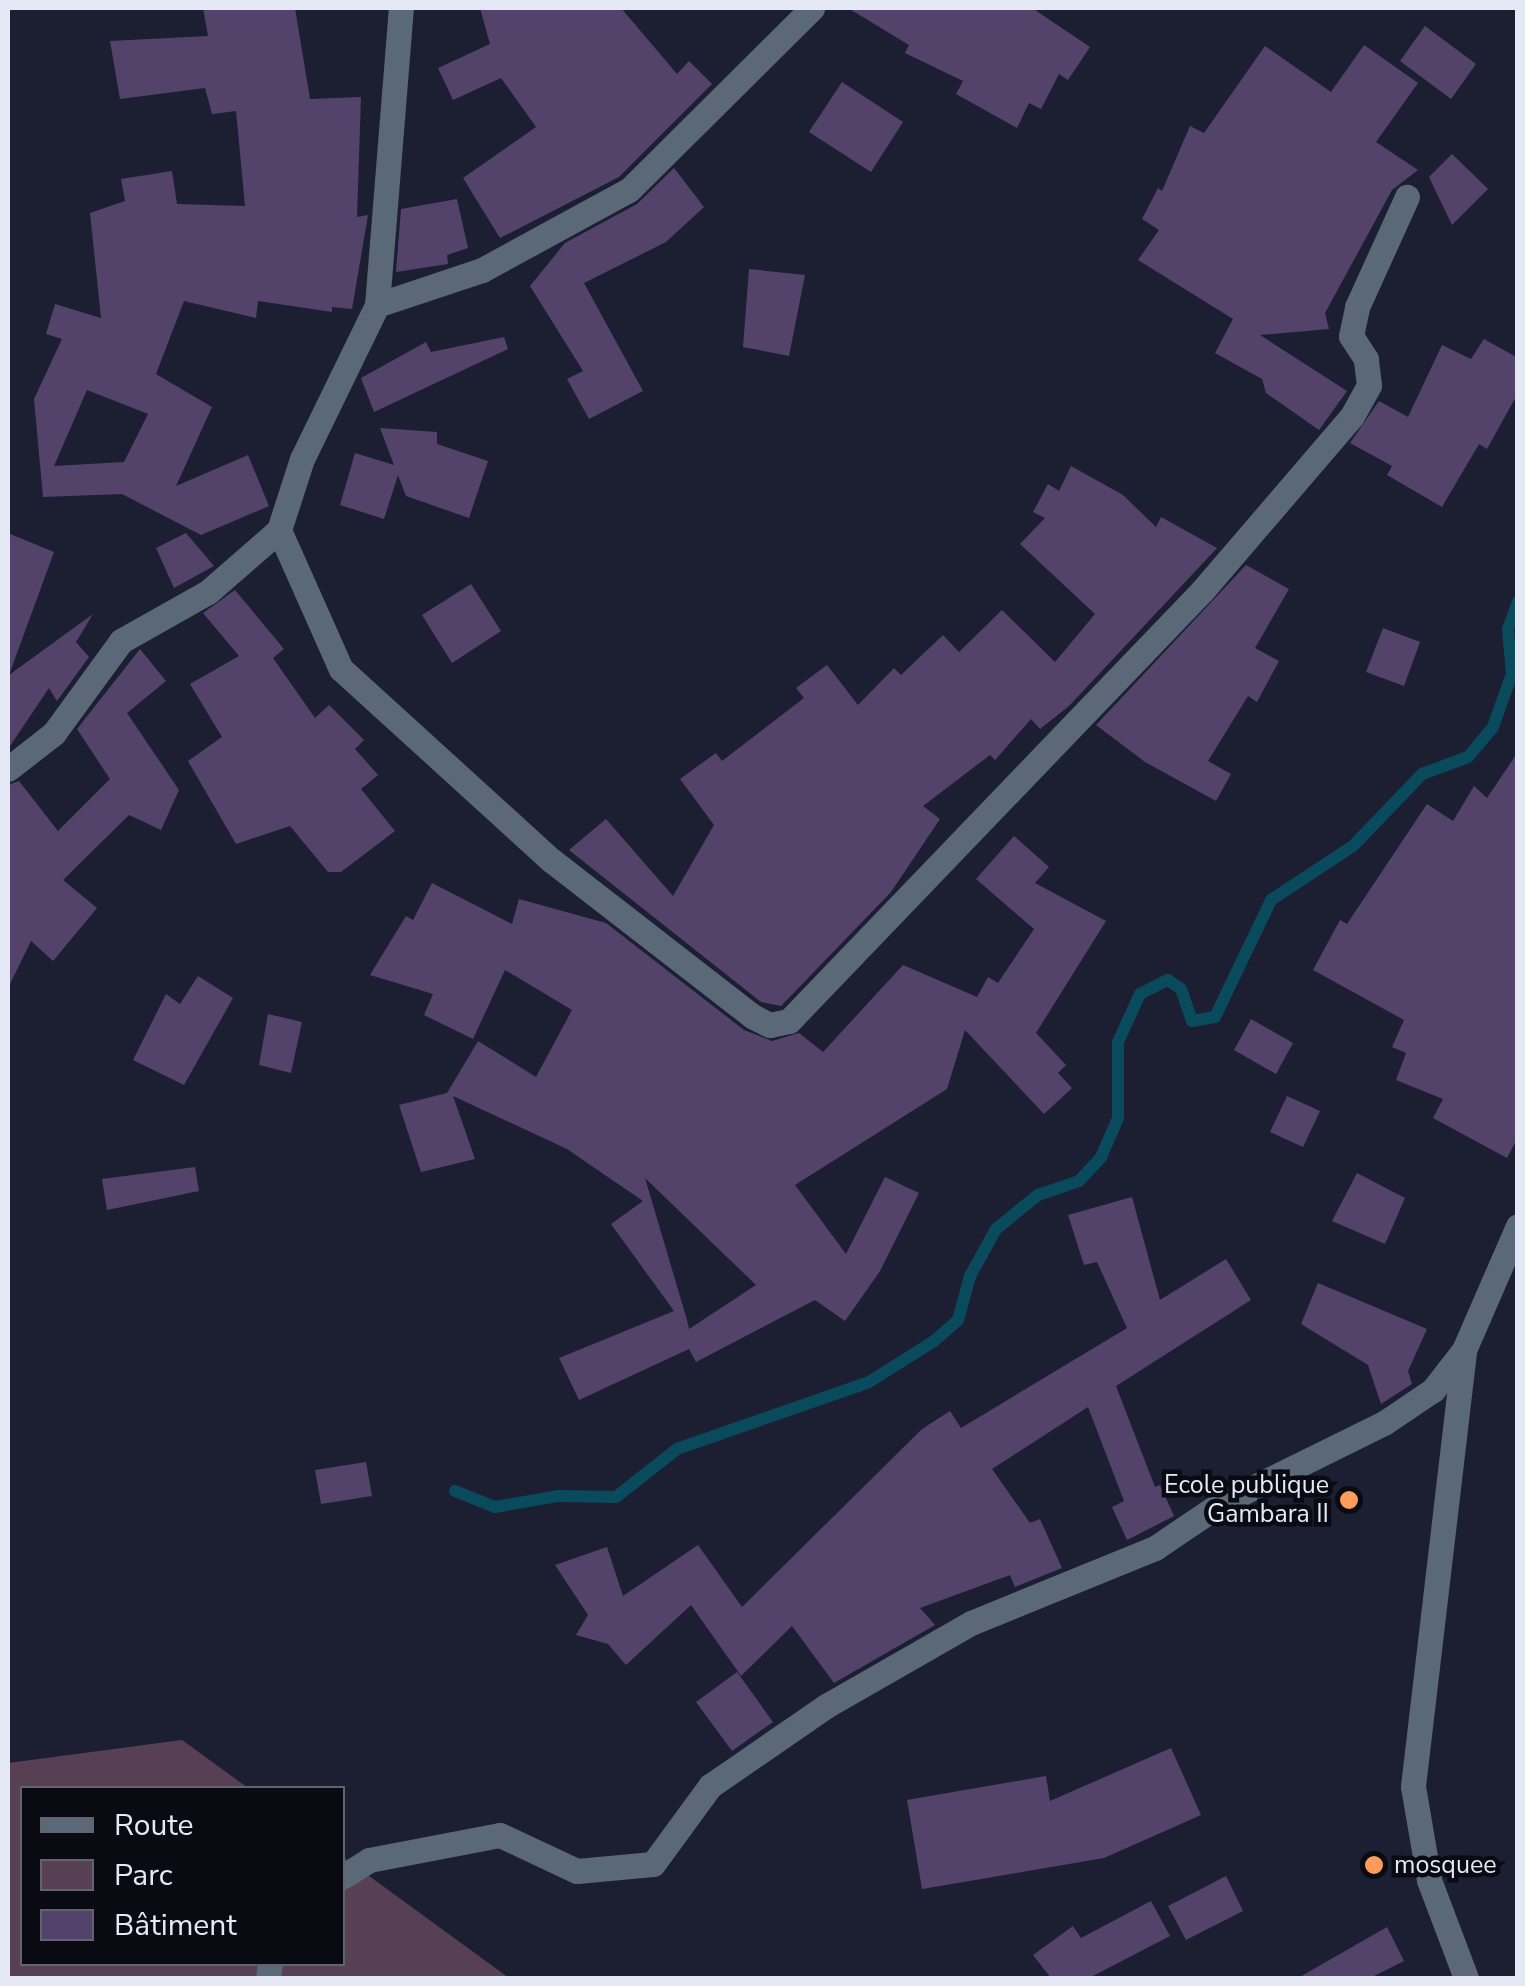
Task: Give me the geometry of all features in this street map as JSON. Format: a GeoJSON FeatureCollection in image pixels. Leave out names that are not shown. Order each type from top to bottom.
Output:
{"type":"FeatureCollection","features":[{"type":"Feature","properties":{"kind":"street"},"geometry":{"type":"LineString","coordinates":[[8,769],[54,733],[121,641],[208,592],[279,530],[302,460],[377,305],[401,8]]}},
{"type":"Feature","properties":{"kind":"street"},"geometry":{"type":"LineString","coordinates":[[377,305],[482,270],[630,190],[812,8]]}},
{"type":"Feature","properties":{"kind":"street"},"geometry":{"type":"LineString","coordinates":[[279,530],[341,669],[551,860],[752,1016],[770,1025],[789,1022],[1202,592],[1352,416],[1369,384],[1366,359],[1352,336],[1358,306],[1408,197]]}},
{"type":"Feature","properties":{"kind":"street"},"geometry":{"type":"LineString","coordinates":[[345,1875],[369,1860],[500,1835],[577,1871],[653,1864],[710,1786],[826,1706],[972,1623],[1156,1548],[1220,1504],[1384,1423],[1433,1390],[1464,1350],[1518,1226]]}},
{"type":"Feature","properties":{"kind":"street"},"geometry":{"type":"LineString","coordinates":[[1464,1350],[1413,1786],[1429,1880],[1466,1978]]}},
{"type":"Feature","properties":{"kind":"green space"},"geometry":{"type":"Polygon","coordinates":[[[182,1740],[245,1786],[20,1786],[20,1966],[345,1966],[345,1858],[509,1978],[8,1978],[8,1763],[182,1740]]]}},
{"type":"Feature","properties":{"kind":"building"},"geometry":{"type":"Polygon","coordinates":[[[203,8],[295,8],[310,99],[361,97],[357,217],[368,215],[352,309],[332,307],[332,312],[258,301],[256,318],[184,301],[156,374],[212,407],[176,486],[248,455],[269,506],[201,535],[122,494],[43,497],[34,399],[62,339],[46,334],[55,304],[101,318],[90,213],[125,201],[121,179],[172,171],[177,204],[245,206],[236,111],[212,114],[205,88],[120,99],[110,41],[208,36],[203,8]],[[87,390],[54,466],[124,462],[148,414],[87,390]]]}},
{"type":"Feature","properties":{"kind":"building"},"geometry":{"type":"Polygon","coordinates":[[[480,8],[621,8],[677,74],[689,61],[712,84],[619,177],[500,238],[463,178],[536,127],[501,78],[453,100],[438,68],[490,44],[480,8]]]}},
{"type":"Feature","properties":{"kind":"building"},"geometry":{"type":"Polygon","coordinates":[[[848,8],[1032,8],[1090,47],[1068,80],[1059,74],[1041,109],[1029,103],[1017,128],[956,94],[963,81],[905,53],[909,45],[848,8]]]}},
{"type":"Feature","properties":{"kind":"building"},"geometry":{"type":"Polygon","coordinates":[[[1425,26],[1476,64],[1451,99],[1400,61],[1425,26]]]}},
{"type":"Feature","properties":{"kind":"building"},"geometry":{"type":"Polygon","coordinates":[[[1364,45],[1418,83],[1376,142],[1418,170],[1392,190],[1325,313],[1329,329],[1260,335],[1347,391],[1319,430],[1266,393],[1262,379],[1215,353],[1233,319],[1138,260],[1159,230],[1142,219],[1158,188],[1162,191],[1190,126],[1204,133],[1265,46],[1331,92],[1364,45]]]}},
{"type":"Feature","properties":{"kind":"building"},"geometry":{"type":"Polygon","coordinates":[[[842,82],[903,122],[871,172],[809,132],[842,82]]]}},
{"type":"Feature","properties":{"kind":"building"},"geometry":{"type":"Polygon","coordinates":[[[1452,154],[1488,189],[1452,225],[1429,177],[1452,154]]]}},
{"type":"Feature","properties":{"kind":"building"},"geometry":{"type":"Polygon","coordinates":[[[674,168],[704,207],[666,242],[584,283],[643,391],[589,419],[567,379],[583,371],[530,286],[565,243],[637,204],[674,168]]]}},
{"type":"Feature","properties":{"kind":"building"},"geometry":{"type":"Polygon","coordinates":[[[457,199],[468,248],[447,255],[448,264],[396,272],[401,209],[457,199]]]}},
{"type":"Feature","properties":{"kind":"building"},"geometry":{"type":"Polygon","coordinates":[[[749,269],[805,275],[789,356],[743,347],[749,269]]]}},
{"type":"Feature","properties":{"kind":"building"},"geometry":{"type":"Polygon","coordinates":[[[504,337],[508,349],[374,412],[361,378],[426,342],[431,352],[504,337]]]}},
{"type":"Feature","properties":{"kind":"building"},"geometry":{"type":"Polygon","coordinates":[[[1484,339],[1518,358],[1518,393],[1487,449],[1479,444],[1442,507],[1387,475],[1392,466],[1350,443],[1379,401],[1408,417],[1442,345],[1471,359],[1484,339]]]}},
{"type":"Feature","properties":{"kind":"building"},"geometry":{"type":"Polygon","coordinates":[[[380,428],[437,432],[437,444],[488,461],[469,518],[406,496],[398,475],[384,519],[340,505],[355,453],[394,465],[380,428]]]}},
{"type":"Feature","properties":{"kind":"building"},"geometry":{"type":"Polygon","coordinates":[[[1071,466],[1123,495],[1156,527],[1161,517],[1217,548],[1069,706],[1040,729],[1031,719],[995,760],[990,755],[923,806],[940,819],[891,892],[781,1006],[761,1002],[569,850],[606,819],[673,896],[714,825],[680,779],[716,753],[722,761],[804,698],[796,688],[827,665],[858,705],[894,668],[901,675],[943,635],[959,652],[1002,610],[1055,662],[1095,614],[1020,544],[1045,518],[1033,512],[1048,484],[1059,491],[1071,466]]]}},
{"type":"Feature","properties":{"kind":"building"},"geometry":{"type":"Polygon","coordinates":[[[8,533],[54,552],[9,675],[93,614],[76,642],[89,657],[57,701],[49,688],[8,749],[8,533]]]}},
{"type":"Feature","properties":{"kind":"building"},"geometry":{"type":"Polygon","coordinates":[[[186,533],[214,566],[174,588],[156,548],[186,533]]]}},
{"type":"Feature","properties":{"kind":"building"},"geometry":{"type":"Polygon","coordinates":[[[1246,565],[1289,589],[1255,648],[1279,661],[1257,702],[1248,696],[1208,761],[1231,774],[1216,801],[1145,762],[1096,725],[1246,565]]]}},
{"type":"Feature","properties":{"kind":"building"},"geometry":{"type":"Polygon","coordinates":[[[471,584],[501,631],[452,663],[422,615],[471,584]]]}},
{"type":"Feature","properties":{"kind":"building"},"geometry":{"type":"Polygon","coordinates":[[[235,590],[284,649],[273,658],[315,718],[329,705],[364,740],[355,749],[378,775],[361,789],[395,831],[341,872],[328,872],[290,826],[236,844],[188,761],[222,737],[190,684],[239,656],[203,613],[235,590]]]}},
{"type":"Feature","properties":{"kind":"building"},"geometry":{"type":"Polygon","coordinates":[[[1383,628],[1420,642],[1404,686],[1366,672],[1383,628]]]}},
{"type":"Feature","properties":{"kind":"building"},"geometry":{"type":"Polygon","coordinates":[[[140,649],[166,681],[127,713],[179,790],[161,830],[129,815],[63,880],[97,908],[53,961],[31,941],[8,988],[8,785],[19,781],[58,831],[110,779],[77,729],[140,649]]]}},
{"type":"Feature","properties":{"kind":"building"},"geometry":{"type":"Polygon","coordinates":[[[1518,752],[1518,1137],[1507,1158],[1433,1118],[1443,1099],[1396,1080],[1406,1053],[1392,1047],[1404,1020],[1313,970],[1340,920],[1347,924],[1427,804],[1453,821],[1474,786],[1487,798],[1518,752]]]}},
{"type":"Feature","properties":{"kind":"building"},"geometry":{"type":"Polygon","coordinates":[[[1014,836],[1049,867],[1035,883],[1106,921],[1036,1033],[1066,1065],[1058,1073],[1072,1088],[1044,1114],[965,1030],[947,1089],[795,1185],[846,1254],[885,1177],[919,1193],[880,1271],[845,1321],[815,1300],[696,1362],[689,1349],[579,1400],[559,1358],[674,1311],[611,1224],[643,1201],[567,1149],[453,1096],[475,1159],[421,1172],[399,1105],[447,1093],[478,1041],[536,1077],[572,1010],[505,970],[473,1039],[424,1015],[433,994],[370,975],[406,916],[413,920],[432,883],[512,924],[519,899],[606,923],[744,1030],[772,1041],[799,1033],[823,1052],[903,965],[977,997],[988,977],[998,983],[1034,929],[976,879],[1014,836]],[[645,1178],[689,1329],[756,1285],[645,1178]]]}},
{"type":"Feature","properties":{"kind":"building"},"geometry":{"type":"Polygon","coordinates":[[[198,976],[233,998],[184,1085],[133,1060],[166,994],[180,1004],[198,976]]]}},
{"type":"Feature","properties":{"kind":"building"},"geometry":{"type":"Polygon","coordinates":[[[268,1014],[302,1022],[291,1073],[259,1065],[268,1014]]]}},
{"type":"Feature","properties":{"kind":"building"},"geometry":{"type":"Polygon","coordinates":[[[1251,1019],[1293,1043],[1276,1074],[1234,1050],[1251,1019]]]}},
{"type":"Feature","properties":{"kind":"building"},"geometry":{"type":"Polygon","coordinates":[[[1287,1096],[1320,1111],[1303,1147],[1270,1132],[1287,1096]]]}},
{"type":"Feature","properties":{"kind":"building"},"geometry":{"type":"Polygon","coordinates":[[[195,1167],[199,1191],[107,1210],[102,1179],[195,1167]]]}},
{"type":"Feature","properties":{"kind":"building"},"geometry":{"type":"Polygon","coordinates":[[[1357,1173],[1405,1198],[1385,1244],[1332,1221],[1357,1173]]]}},
{"type":"Feature","properties":{"kind":"building"},"geometry":{"type":"Polygon","coordinates":[[[1132,1197],[1160,1300],[1226,1259],[1251,1300],[1116,1386],[1155,1487],[1160,1485],[1174,1516],[1127,1540],[1112,1507],[1124,1501],[1088,1407],[992,1469],[1030,1523],[1040,1519],[1062,1568],[1015,1587],[1010,1575],[920,1608],[935,1625],[834,1683],[792,1626],[741,1676],[691,1605],[626,1665],[608,1644],[576,1635],[588,1615],[555,1565],[607,1547],[623,1596],[698,1545],[742,1607],[922,1429],[950,1411],[961,1428],[1127,1328],[1097,1262],[1084,1265],[1068,1215],[1132,1197]]]}},
{"type":"Feature","properties":{"kind":"building"},"geometry":{"type":"Polygon","coordinates":[[[1318,1283],[1427,1329],[1408,1371],[1412,1384],[1381,1404],[1368,1365],[1301,1324],[1318,1283]]]}},
{"type":"Feature","properties":{"kind":"building"},"geometry":{"type":"Polygon","coordinates":[[[366,1462],[372,1496],[321,1504],[315,1470],[366,1462]]]}},
{"type":"Feature","properties":{"kind":"building"},"geometry":{"type":"Polygon","coordinates":[[[737,1672],[773,1722],[732,1751],[696,1702],[737,1672]]]}},
{"type":"Feature","properties":{"kind":"building"},"geometry":{"type":"Polygon","coordinates":[[[1171,1748],[1201,1815],[1104,1858],[922,1889],[907,1800],[1046,1776],[1050,1801],[1171,1748]]]}},
{"type":"Feature","properties":{"kind":"building"},"geometry":{"type":"Polygon","coordinates":[[[1226,1876],[1243,1911],[1186,1940],[1168,1906],[1226,1876]]]}},
{"type":"Feature","properties":{"kind":"building"},"geometry":{"type":"Polygon","coordinates":[[[1151,1901],[1170,1936],[1089,1978],[1051,1978],[1033,1955],[1073,1926],[1081,1938],[1151,1901]]]}},
{"type":"Feature","properties":{"kind":"building"},"geometry":{"type":"Polygon","coordinates":[[[1387,1927],[1404,1961],[1370,1978],[1298,1978],[1387,1927]]]}},
{"type":"Feature","properties":{"kind":"waterway"},"geometry":{"type":"LineString","coordinates":[[455,1491],[495,1507],[559,1496],[616,1497],[677,1449],[869,1382],[934,1341],[958,1320],[970,1276],[996,1229],[1038,1195],[1079,1181],[1101,1157],[1118,1118],[1118,1042],[1140,994],[1168,980],[1181,989],[1192,1021],[1215,1017],[1271,900],[1353,846],[1422,774],[1468,757],[1493,727],[1512,674],[1508,629],[1518,602]]}},
{"type":"Feature","properties":{"kind":"place","name":"Ecole publique Gambara II"},"geometry":{"type":"Point","coordinates":[1349,1500]}},
{"type":"Feature","properties":{"kind":"place","name":"mosquee"},"geometry":{"type":"Point","coordinates":[1374,1865]}}]}
